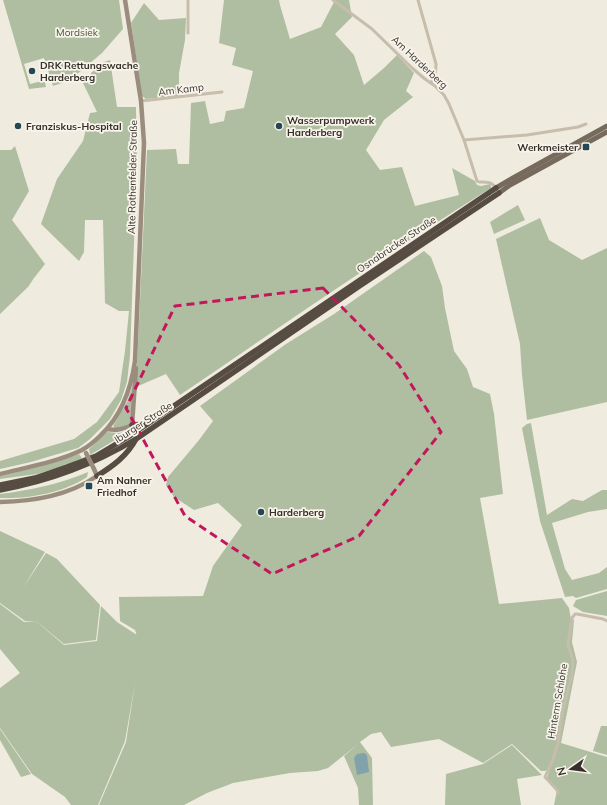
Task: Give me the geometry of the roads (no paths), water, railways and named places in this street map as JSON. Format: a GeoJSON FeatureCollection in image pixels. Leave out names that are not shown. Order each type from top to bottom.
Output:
{"type":"FeatureCollection","features":[{"type":"Feature","properties":{"kind":"highway","name":"Osnabrücker Straße"},"geometry":{"type":"LineString","coordinates":[[202,390],[497,190]]}},
{"type":"Feature","properties":{"kind":"highway","name":"Iburger Straße"},"geometry":{"type":"LineString","coordinates":[[0,485],[35,478],[96,456],[202,390]]}},
{"type":"Feature","properties":{"kind":"highway","name":"Iburger Straße"},"geometry":{"type":"LineString","coordinates":[[0,490],[33,483],[70,472],[97,460],[136,439],[202,390]]}},
{"type":"Feature","properties":{"kind":"highway"},"geometry":{"type":"LineString","coordinates":[[132,425],[146,424]]}},
{"type":"Feature","properties":{"kind":"highway"},"geometry":{"type":"LineString","coordinates":[[97,476],[115,464],[131,449],[136,439]]}},
{"type":"Feature","properties":{"kind":"main road","name":"Osnabrücker Straße"},"geometry":{"type":"LineString","coordinates":[[497,190],[513,178],[607,126]]}},
{"type":"Feature","properties":{"kind":"main road","name":"Osnabrücker Straße"},"geometry":{"type":"LineString","coordinates":[[497,190],[510,185],[607,132]]}},
{"type":"Feature","properties":{"kind":"street","name":"Alte Rothenfelder Straße"},"geometry":{"type":"LineString","coordinates":[[125,0],[141,101],[144,144],[135,355]]}},
{"type":"Feature","properties":{"kind":"street"},"geometry":{"type":"LineString","coordinates":[[188,0],[188,33]]}},
{"type":"Feature","properties":{"kind":"street","name":"Am Harderberg"},"geometry":{"type":"LineString","coordinates":[[333,0],[372,29],[425,80],[431,83],[444,95],[464,140],[477,181],[492,183],[497,190]]}},
{"type":"Feature","properties":{"kind":"street"},"geometry":{"type":"LineString","coordinates":[[418,0],[436,64],[435,77],[431,83]]}},
{"type":"Feature","properties":{"kind":"street","name":"Am Kamp"},"geometry":{"type":"LineString","coordinates":[[141,101],[222,92]]}},
{"type":"Feature","properties":{"kind":"street"},"geometry":{"type":"LineString","coordinates":[[464,140],[527,135],[578,127],[586,124]]}},
{"type":"Feature","properties":{"kind":"street","name":"Iburger Straße"},"geometry":{"type":"LineString","coordinates":[[0,474],[85,451],[107,429],[119,413],[126,399],[130,385],[135,355]]}},
{"type":"Feature","properties":{"kind":"street"},"geometry":{"type":"LineString","coordinates":[[132,425],[137,365],[135,361]]}},
{"type":"Feature","properties":{"kind":"street","name":"Iburger Straße"},"geometry":{"type":"LineString","coordinates":[[107,429],[124,429],[132,425]]}},
{"type":"Feature","properties":{"kind":"street"},"geometry":{"type":"LineString","coordinates":[[0,502],[26,501],[52,496],[78,488],[97,476],[85,451]]}},
{"type":"Feature","properties":{"kind":"street","name":"Hinterm Schlohe"},"geometry":{"type":"LineString","coordinates":[[558,793],[545,777],[558,743],[563,710],[572,675],[572,660],[568,645],[570,624],[575,614],[607,621]]}},
{"type":"Feature","properties":{"kind":"water"},"geometry":{"type":"Polygon","coordinates":[[[364,753],[367,755],[369,772],[357,775],[354,758],[357,754],[364,753]]]}},
{"type":"Feature","properties":{"kind":"place","name":"DRK Rettungswache Harderberg"},"geometry":{"type":"Point","coordinates":[32,71]}},
{"type":"Feature","properties":{"kind":"place","name":"Franziskus-Hospital"},"geometry":{"type":"Point","coordinates":[18,126]}},
{"type":"Feature","properties":{"kind":"place","name":"Wasserpumpwerk Harderberg"},"geometry":{"type":"Point","coordinates":[279,126]}},
{"type":"Feature","properties":{"kind":"place","name":"Werkmeister"},"geometry":{"type":"Point","coordinates":[586,147]}},
{"type":"Feature","properties":{"kind":"place","name":"Am Nahner Friedhof"},"geometry":{"type":"Point","coordinates":[89,486]}},
{"type":"Feature","properties":{"kind":"place","name":"Harderberg"},"geometry":{"type":"Point","coordinates":[261,512]}},
{"type":"Feature","properties":{"kind":"park label","name":"Mordsiek"},"geometry":{"type":"Point","coordinates":[77,32]}}]}
